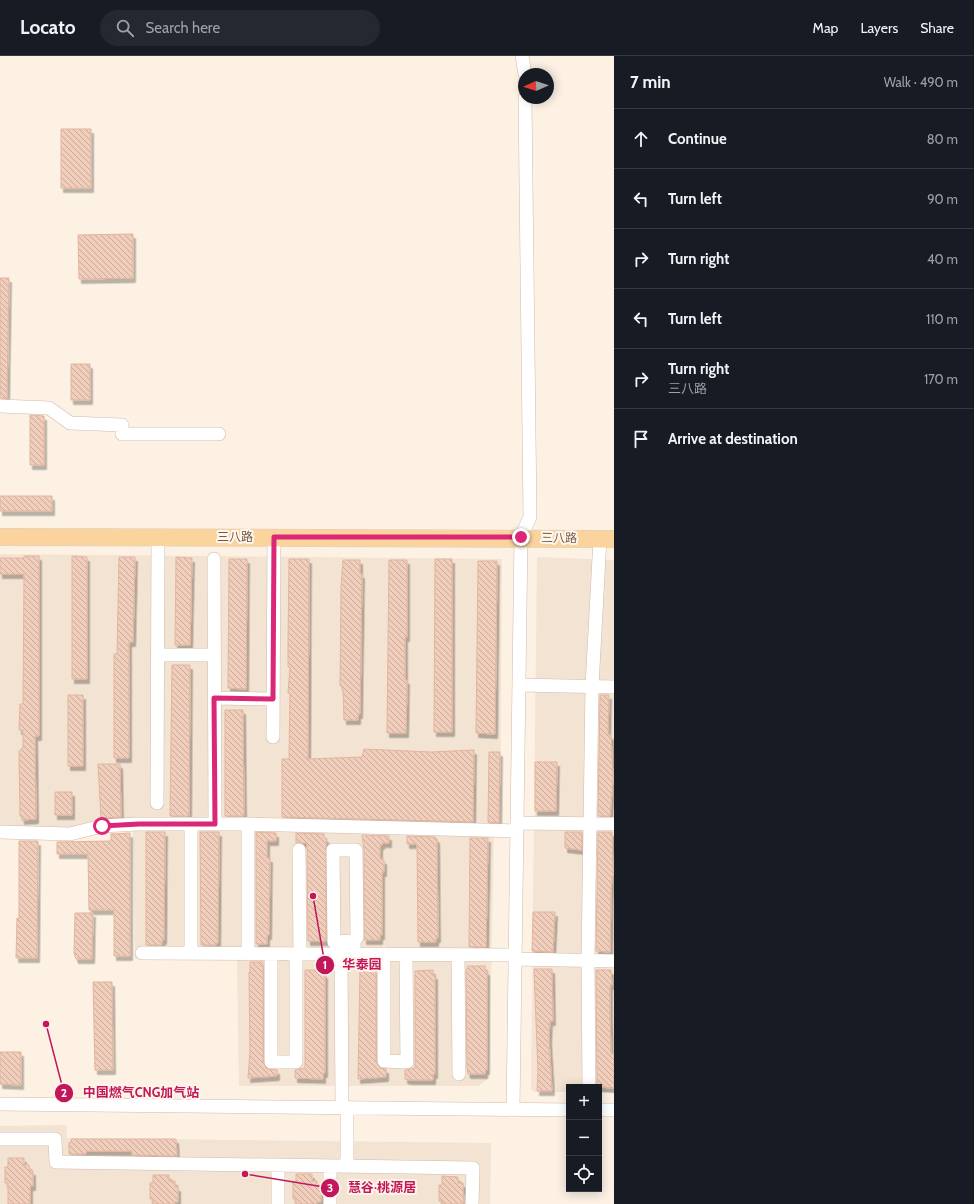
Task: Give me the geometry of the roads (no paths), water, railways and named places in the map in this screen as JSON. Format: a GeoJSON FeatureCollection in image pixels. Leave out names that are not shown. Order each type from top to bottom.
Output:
{"type":"FeatureCollection","features":[{"type":"Feature","properties":{"kind":"main road","name":"三八路"},"geometry":{"type":"LineString","coordinates":[[0,537],[521,537],[607,539]]}},
{"type":"Feature","properties":{"kind":"street"},"geometry":{"type":"LineString","coordinates":[[522,56],[524,68]]}},
{"type":"Feature","properties":{"kind":"street"},"geometry":{"type":"LineString","coordinates":[[513,1109],[521,537],[530,517],[525,104]]}},
{"type":"Feature","properties":{"kind":"street"},"geometry":{"type":"LineString","coordinates":[[0,406],[49,408],[70,423],[122,425],[122,434],[219,434]]}},
{"type":"Feature","properties":{"kind":"street"},"geometry":{"type":"LineString","coordinates":[[157,802],[158,537]]}},
{"type":"Feature","properties":{"kind":"street"},"geometry":{"type":"LineString","coordinates":[[273,737],[274,537]]}},
{"type":"Feature","properties":{"kind":"street"},"geometry":{"type":"LineString","coordinates":[[589,1084],[588,960],[592,686],[607,539]]}},
{"type":"Feature","properties":{"kind":"street"},"geometry":{"type":"LineString","coordinates":[[214,558],[215,824]]}},
{"type":"Feature","properties":{"kind":"street"},"geometry":{"type":"LineString","coordinates":[[158,655],[214,655]]}},
{"type":"Feature","properties":{"kind":"street"},"geometry":{"type":"LineString","coordinates":[[519,685],[614,687]]}},
{"type":"Feature","properties":{"kind":"street"},"geometry":{"type":"LineString","coordinates":[[214,698],[273,699]]}},
{"type":"Feature","properties":{"kind":"street"},"geometry":{"type":"LineString","coordinates":[[0,832],[70,834],[116,825],[191,824],[517,827],[614,824]]}},
{"type":"Feature","properties":{"kind":"street"},"geometry":{"type":"LineString","coordinates":[[191,824],[191,953]]}},
{"type":"Feature","properties":{"kind":"street"},"geometry":{"type":"LineString","coordinates":[[248,824],[248,954]]}},
{"type":"Feature","properties":{"kind":"street"},"geometry":{"type":"LineString","coordinates":[[271,954],[271,1062],[296,1062],[299,850]]}},
{"type":"Feature","properties":{"kind":"street"},"geometry":{"type":"LineString","coordinates":[[347,1166],[345,1107],[350,950],[357,937],[356,850],[333,850],[334,942],[350,950]]}},
{"type":"Feature","properties":{"kind":"street"},"geometry":{"type":"LineString","coordinates":[[142,953],[298,954],[350,950],[406,955],[458,955],[614,961]]}},
{"type":"Feature","properties":{"kind":"street"},"geometry":{"type":"LineString","coordinates":[[384,954],[384,1061],[407,1062],[406,955]]}},
{"type":"Feature","properties":{"kind":"street"},"geometry":{"type":"LineString","coordinates":[[458,955],[459,1074]]}},
{"type":"Feature","properties":{"kind":"street"},"geometry":{"type":"LineString","coordinates":[[0,1104],[566,1110]]}},
{"type":"Feature","properties":{"kind":"street"},"geometry":{"type":"LineString","coordinates":[[602,1110],[614,1110]]}},
{"type":"Feature","properties":{"kind":"street"},"geometry":{"type":"LineString","coordinates":[[0,1139],[55,1139],[56,1162],[472,1168],[472,1204]]}},
{"type":"Feature","properties":{"kind":"street"},"geometry":{"type":"LineString","coordinates":[[278,1165],[278,1204]]}},
{"type":"Feature","properties":{"kind":"street"},"geometry":{"type":"LineString","coordinates":[[330,1166],[330,1204]]}},
{"type":"Feature","properties":{"kind":"place","name":"华泰园"},"geometry":{"type":"Point","coordinates":[313,896]}},
{"type":"Feature","properties":{"kind":"place","name":"中国燃气CNG加气站"},"geometry":{"type":"Point","coordinates":[46,1024]}},
{"type":"Feature","properties":{"kind":"place","name":"慧谷·桃源居"},"geometry":{"type":"Point","coordinates":[245,1174]}}]}
